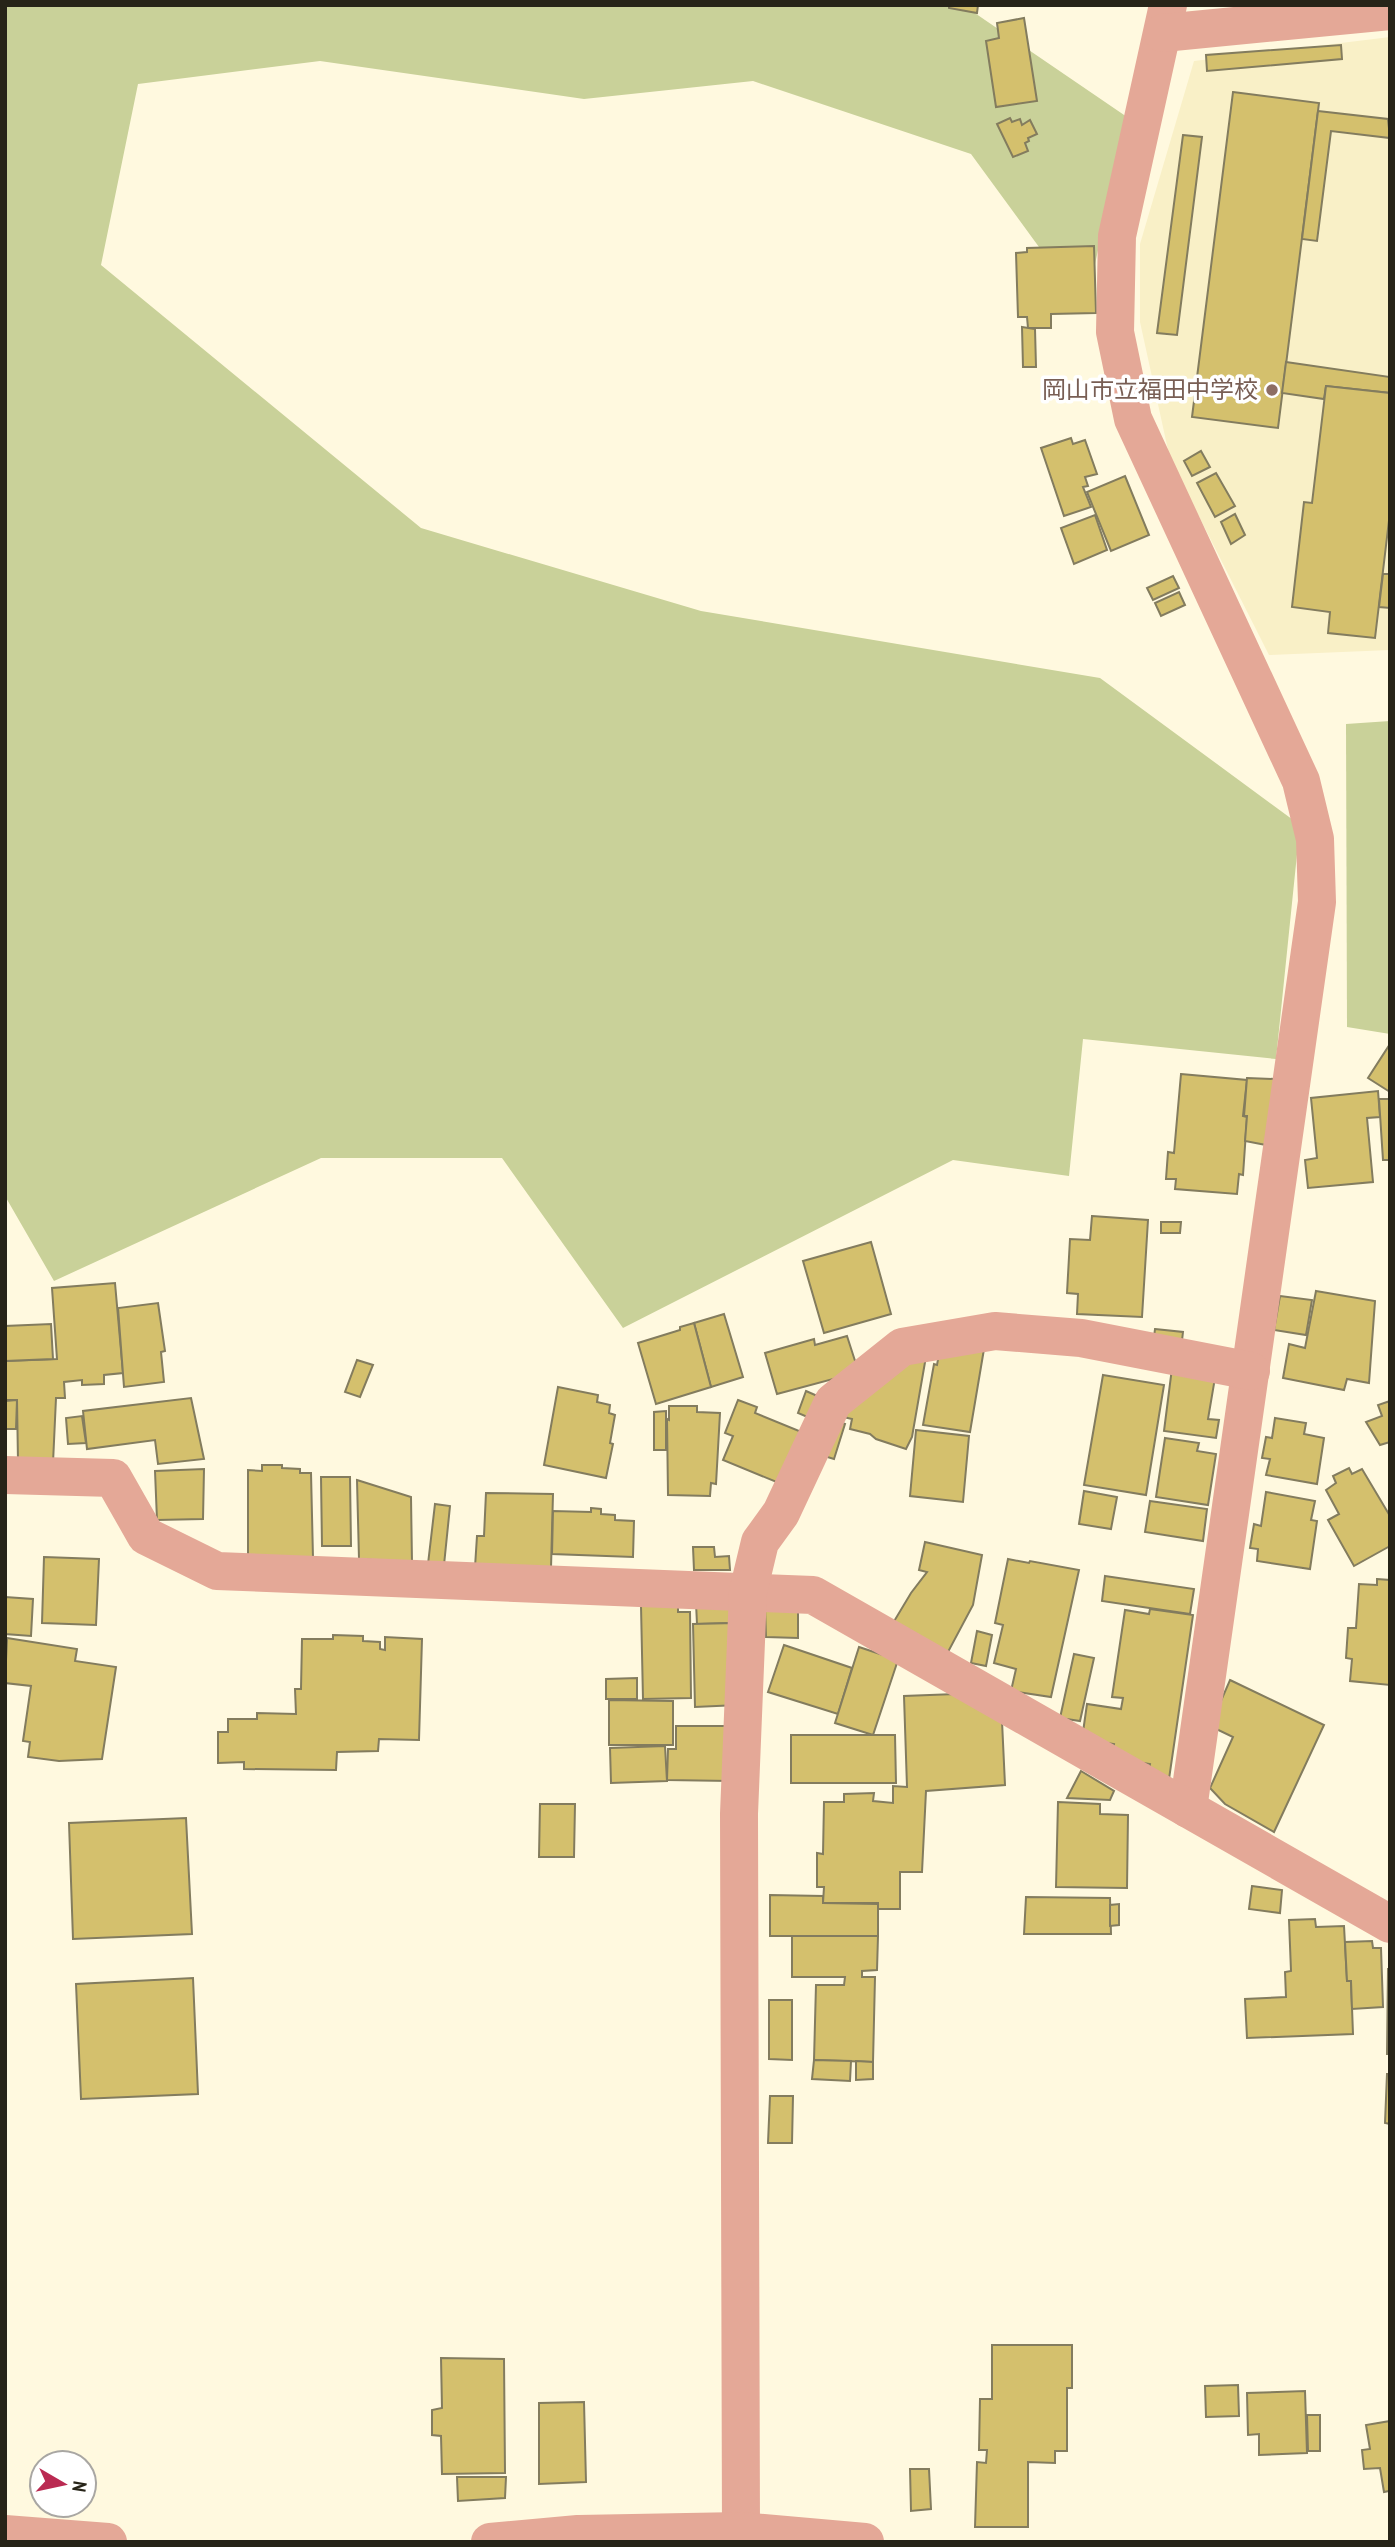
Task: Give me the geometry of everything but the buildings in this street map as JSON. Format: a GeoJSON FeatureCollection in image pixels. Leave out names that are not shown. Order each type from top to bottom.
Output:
{"type":"FeatureCollection","features":[{"type":"Feature","properties":{"kind":"street"},"geometry":{"type":"LineString","coordinates":[[1188,1809],[1317,902],[1315,839],[1301,781],[1133,419],[1115,332],[1117,236],[1165,19],[1390,11]]}},
{"type":"Feature","properties":{"kind":"street"},"geometry":{"type":"LineString","coordinates":[[741,2531],[739,1814],[748,1592],[760,1542],[781,1513],[833,1402],[902,1347],[995,1331],[1081,1338],[1251,1371]]}},
{"type":"Feature","properties":{"kind":"street"},"geometry":{"type":"LineString","coordinates":[[5,1475],[113,1478],[146,1536],[217,1571],[813,1595],[1390,1924]]}},
{"type":"Feature","properties":{"kind":"street"},"geometry":{"type":"LineString","coordinates":[[490,2542],[578,2534],[741,2531],[865,2542]]}},
{"type":"Feature","properties":{"kind":"street"},"geometry":{"type":"LineString","coordinates":[[5,2533],[108,2542]]}},
{"type":"Feature","properties":{"kind":"shaded area","name":"岡山市立福田中学校"},"geometry":{"type":"Polygon","coordinates":[[[1390,37],[1390,650],[1269,655],[1170,459],[1140,322],[1140,244],[1194,61],[1390,37]]]}},
{"type":"Feature","properties":{"kind":"green space"},"geometry":{"type":"Polygon","coordinates":[[[5,5],[963,5],[1127,117],[1085,310],[971,154],[753,81],[584,99],[320,61],[138,84],[101,265],[421,528],[701,611],[1100,678],[1300,825],[1276,1059],[1083,1039],[1069,1176],[953,1160],[623,1328],[502,1158],[321,1158],[54,1281],[5,1196],[5,5]]]}},
{"type":"Feature","properties":{"kind":"green space"},"geometry":{"type":"Polygon","coordinates":[[[1390,721],[1390,1034],[1347,1027],[1346,724],[1390,721]]]}},
{"type":"Feature","properties":{"kind":"place","name":"岡山市立福田中学校"},"geometry":{"type":"Point","coordinates":[1272,390]}}]}
